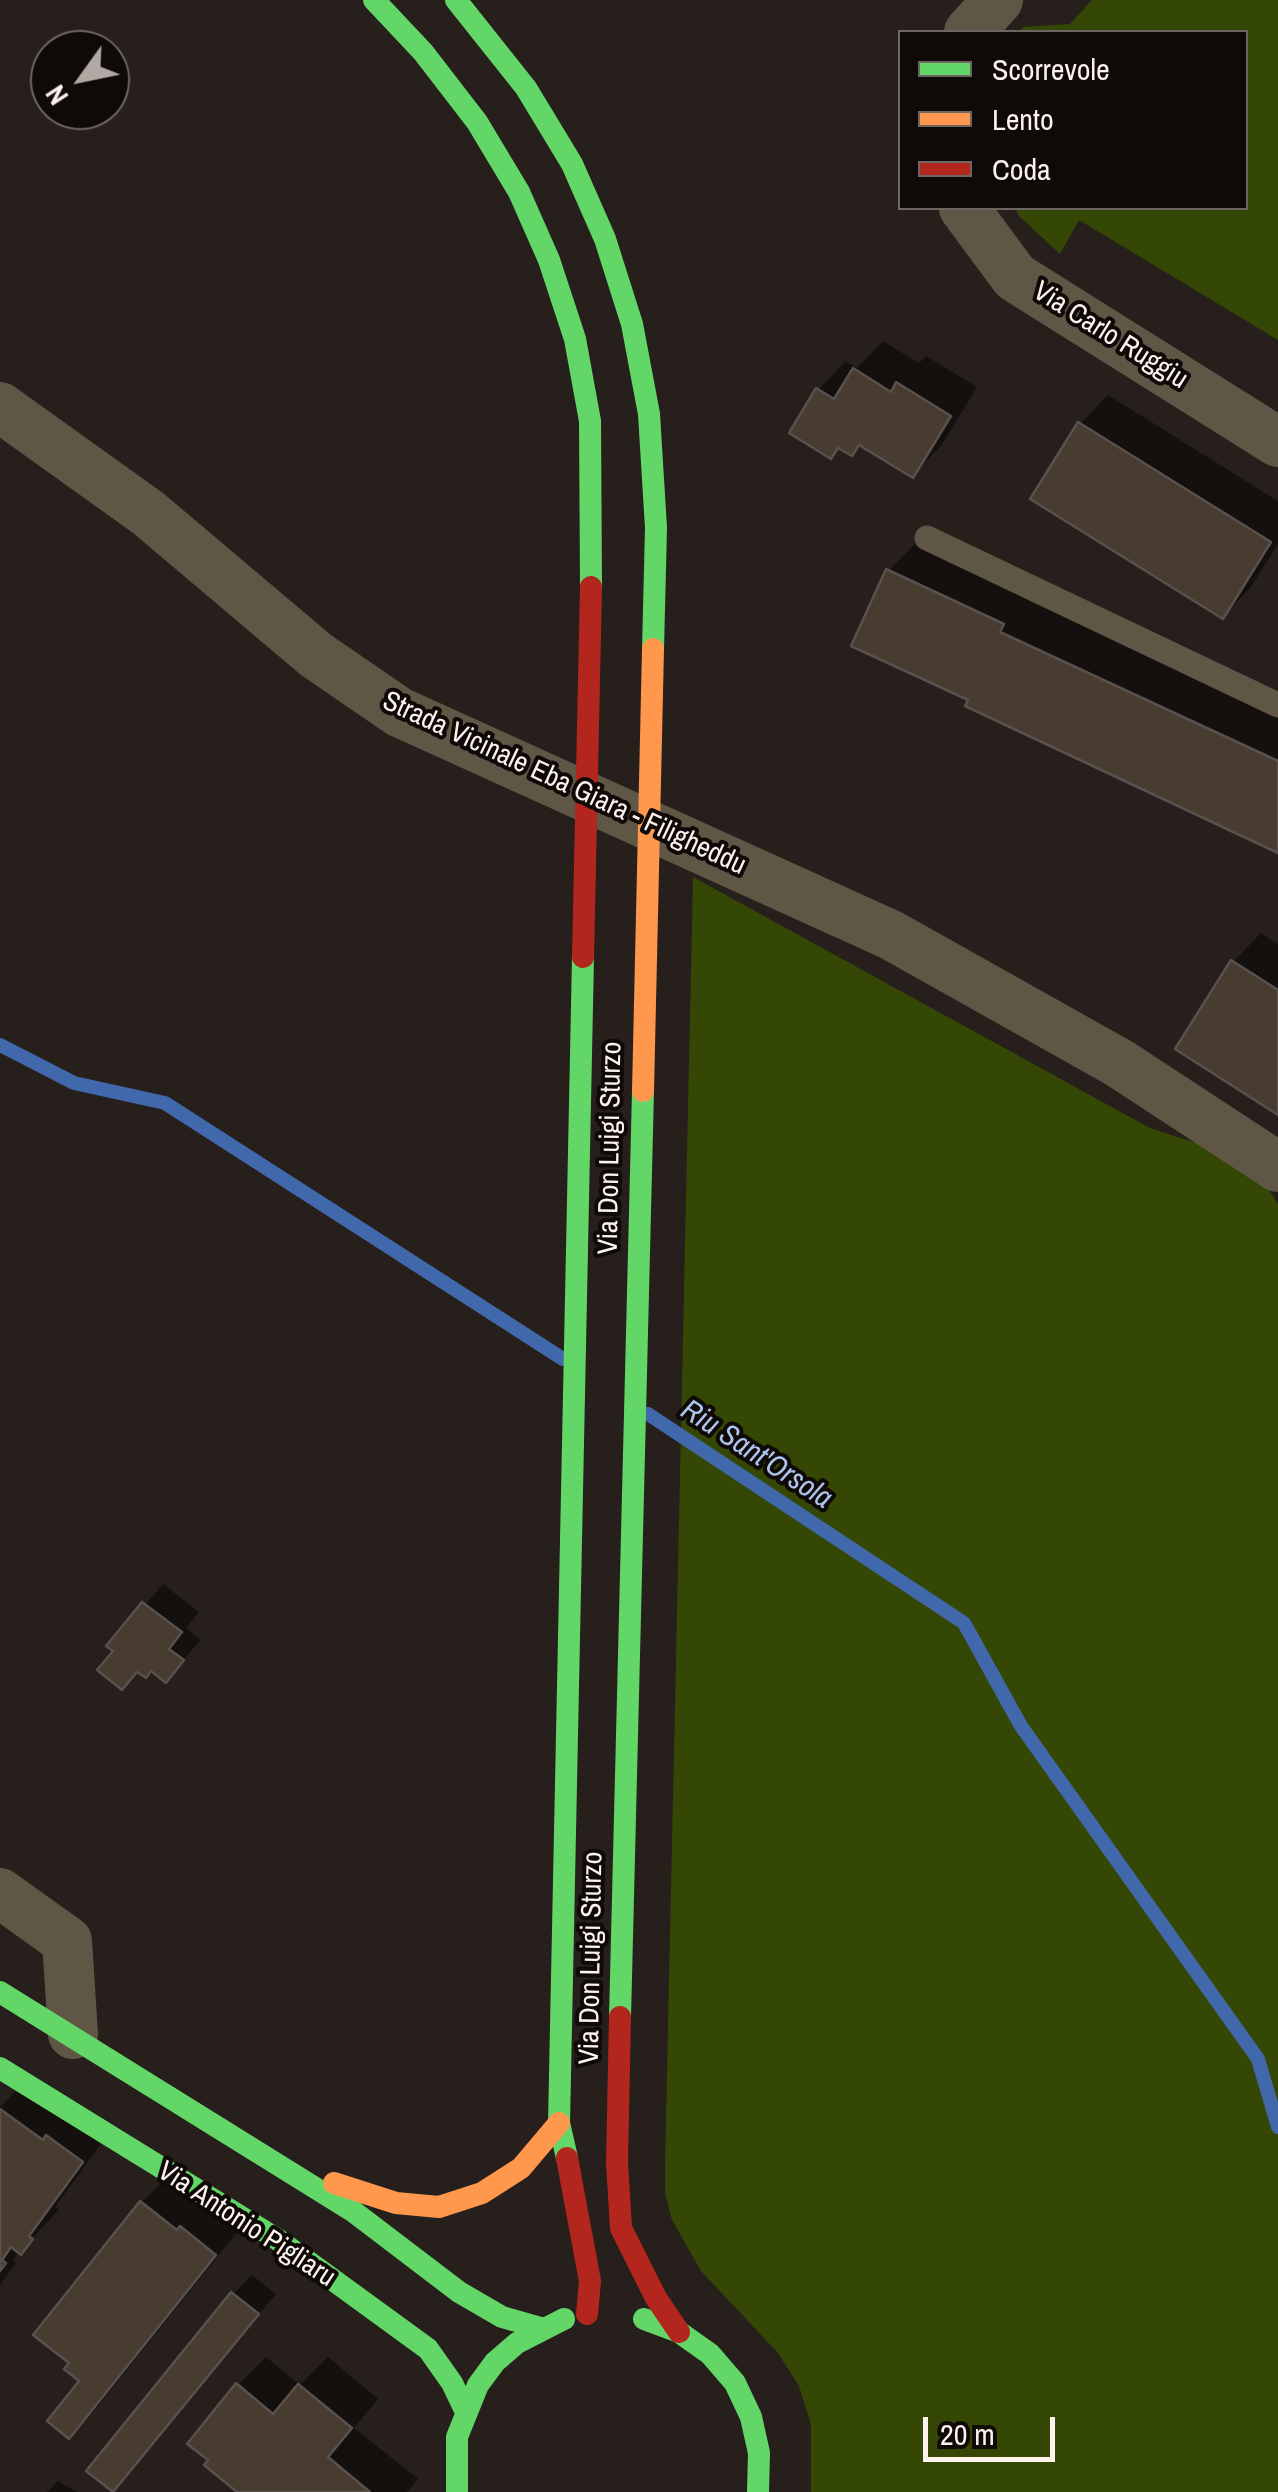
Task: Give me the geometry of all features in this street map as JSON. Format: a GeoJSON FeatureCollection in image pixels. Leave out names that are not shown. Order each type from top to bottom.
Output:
{"type":"FeatureCollection","features":[{"type":"Feature","properties":{"kind":"main road","name":"Via Don Luigi Sturzo"},"geometry":{"type":"LineString","coordinates":[[374,0],[423,52],[476,122],[519,192],[549,260],[574,339],[590,421],[592,528],[559,2123],[579,2208],[590,2281],[587,2314]]}},
{"type":"Feature","properties":{"kind":"main road","name":"Via Don Luigi Sturzo"},"geometry":{"type":"LineString","coordinates":[[456,0],[526,88],[572,164],[605,240],[632,324],[649,414],[656,528],[616,2162],[622,2228],[656,2298],[679,2332]]}},
{"type":"Feature","properties":{"kind":"main road"},"geometry":{"type":"LineString","coordinates":[[0,1992],[354,2212],[459,2292],[502,2316],[540,2328]]}},
{"type":"Feature","properties":{"kind":"main road","name":"Via Antonio Pigliaru"},"geometry":{"type":"LineString","coordinates":[[0,2068],[277,2240],[428,2349],[465,2410]]}},
{"type":"Feature","properties":{"kind":"main road"},"geometry":{"type":"LineString","coordinates":[[274,2162],[396,2203],[440,2207],[482,2193],[521,2168],[559,2123]]}},
{"type":"Feature","properties":{"kind":"main road"},"geometry":{"type":"LineString","coordinates":[[457,2492],[457,2437],[478,2385],[495,2362],[540,2328],[587,2314],[617,2314],[658,2322],[710,2354],[735,2383],[751,2417],[759,2454],[758,2492]]}},
{"type":"Feature","properties":{"kind":"street"},"geometry":{"type":"LineString","coordinates":[[971,30],[998,0]]}},
{"type":"Feature","properties":{"kind":"street","name":"Via Carlo Ruggiu"},"geometry":{"type":"LineString","coordinates":[[965,210],[1015,277],[1278,442]]}},
{"type":"Feature","properties":{"kind":"street","name":"Strada Vicinale Eba Giara - Filigheddu"},"geometry":{"type":"LineString","coordinates":[[0,407],[148,513],[316,655],[399,712],[890,935],[1120,1063],[1278,1167]]}},
{"type":"Feature","properties":{"kind":"street"},"geometry":{"type":"LineString","coordinates":[[0,1894],[66,1941],[72,2034]]}},
{"type":"Feature","properties":{"kind":"lane"},"geometry":{"type":"LineString","coordinates":[[927,538],[1278,705]]}},
{"type":"Feature","properties":{"kind":"green space"},"geometry":{"type":"Polygon","coordinates":[[[1092,0],[1278,0],[1278,340],[1079,220],[1060,254],[1019,216],[1016,210],[1248,210],[1248,30],[1021,30],[1070,24],[1092,0]]]}},
{"type":"Feature","properties":{"kind":"green space"},"geometry":{"type":"Polygon","coordinates":[[[693,877],[1150,1128],[1251,1161],[1278,1204],[1278,2492],[811,2492],[811,2425],[799,2386],[778,2353],[701,2271],[672,2220],[665,2193],[665,2163],[693,877]]]}},
{"type":"Feature","properties":{"kind":"building"},"geometry":{"type":"Polygon","coordinates":[[[853,368],[891,392],[896,382],[951,416],[913,478],[859,445],[852,456],[838,448],[831,459],[789,433],[816,388],[834,399],[853,368]]]}},
{"type":"Feature","properties":{"kind":"building"},"geometry":{"type":"Polygon","coordinates":[[[1078,422],[1271,542],[1223,619],[1030,499],[1078,422]]]}},
{"type":"Feature","properties":{"kind":"building"},"geometry":{"type":"Polygon","coordinates":[[[886,569],[1004,624],[1000,632],[1278,761],[1278,853],[965,706],[968,700],[851,646],[886,569]]]}},
{"type":"Feature","properties":{"kind":"building"},"geometry":{"type":"Polygon","coordinates":[[[1231,960],[1278,990],[1278,1115],[1175,1049],[1231,960]]]}},
{"type":"Feature","properties":{"kind":"building"},"geometry":{"type":"Polygon","coordinates":[[[142,1602],[182,1632],[169,1649],[184,1660],[166,1683],[151,1671],[146,1678],[137,1672],[122,1690],[97,1670],[113,1651],[106,1646],[142,1602]]]}},
{"type":"Feature","properties":{"kind":"building"},"geometry":{"type":"Polygon","coordinates":[[[0,2109],[83,2162],[29,2236],[33,2239],[21,2255],[11,2247],[0,2271],[0,2109]]]}},
{"type":"Feature","properties":{"kind":"building"},"geometry":{"type":"Polygon","coordinates":[[[140,2201],[216,2255],[69,2439],[47,2421],[79,2381],[64,2369],[69,2363],[33,2335],[140,2201]]]}},
{"type":"Feature","properties":{"kind":"building"},"geometry":{"type":"Polygon","coordinates":[[[231,2292],[259,2314],[113,2492],[86,2471],[231,2292]]]}},
{"type":"Feature","properties":{"kind":"building"},"geometry":{"type":"Polygon","coordinates":[[[236,2383],[273,2414],[298,2384],[352,2428],[328,2457],[370,2492],[237,2492],[204,2465],[208,2460],[187,2444],[236,2383]]]}},
{"type":"Feature","properties":{"kind":"waterway","name":"Riu Sant'Orsola"},"geometry":{"type":"LineString","coordinates":[[0,1045],[74,1083],[165,1103],[563,1359]]}},
{"type":"Feature","properties":{"kind":"waterway","name":"Riu Sant'Orsola"},"geometry":{"type":"LineString","coordinates":[[648,1414],[964,1623],[1021,1726],[1258,2059],[1278,2127]]}},
{"type":"Feature","properties":{"kind":"traffic: fast"},"geometry":{"type":"LineString","coordinates":[[374,0],[423,52],[477,122],[519,192],[549,260],[575,339],[590,421],[591,587]]}},
{"type":"Feature","properties":{"kind":"traffic: fast"},"geometry":{"type":"LineString","coordinates":[[456,0],[526,88],[572,164],[605,239],[632,324],[649,414],[656,528],[653,649]]}},
{"type":"Feature","properties":{"kind":"traffic: fast"},"geometry":{"type":"LineString","coordinates":[[567,2158],[559,2123],[583,957]]}},
{"type":"Feature","properties":{"kind":"traffic: fast"},"geometry":{"type":"LineString","coordinates":[[620,2017],[643,1091]]}},
{"type":"Feature","properties":{"kind":"traffic: fast"},"geometry":{"type":"LineString","coordinates":[[0,1992],[354,2212],[459,2292],[502,2317],[541,2328]]}},
{"type":"Feature","properties":{"kind":"traffic: fast"},"geometry":{"type":"LineString","coordinates":[[0,2068],[277,2239],[428,2349],[465,2410]]}},
{"type":"Feature","properties":{"kind":"traffic: fast"},"geometry":{"type":"LineString","coordinates":[[457,2492],[457,2437],[478,2385],[495,2362],[517,2343],[564,2319]]}},
{"type":"Feature","properties":{"kind":"traffic: fast"},"geometry":{"type":"LineString","coordinates":[[644,2319],[679,2332],[710,2354],[735,2383],[751,2417],[759,2453],[758,2492]]}},
{"type":"Feature","properties":{"kind":"traffic: slow"},"geometry":{"type":"LineString","coordinates":[[643,1091],[653,649]]}},
{"type":"Feature","properties":{"kind":"traffic: slow"},"geometry":{"type":"LineString","coordinates":[[334,2183],[396,2203],[439,2207],[482,2193],[521,2168],[559,2123]]}},
{"type":"Feature","properties":{"kind":"traffic: jam"},"geometry":{"type":"LineString","coordinates":[[583,957],[591,587]]}},
{"type":"Feature","properties":{"kind":"traffic: jam"},"geometry":{"type":"LineString","coordinates":[[620,2017],[617,2163],[621,2228],[656,2298],[679,2332]]}},
{"type":"Feature","properties":{"kind":"traffic: jam"},"geometry":{"type":"LineString","coordinates":[[567,2158],[590,2281],[587,2314]]}}]}
